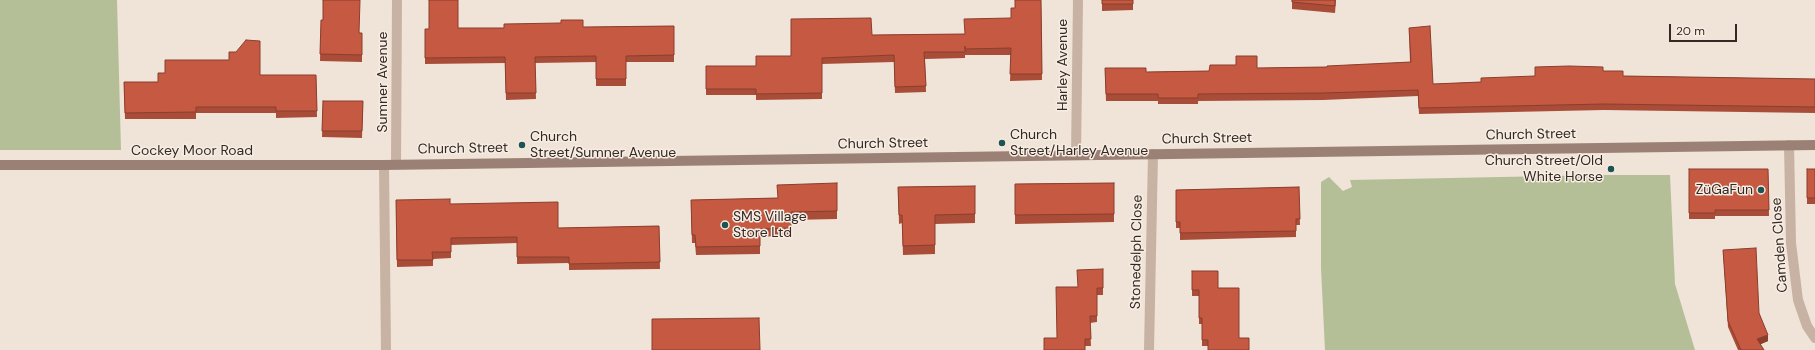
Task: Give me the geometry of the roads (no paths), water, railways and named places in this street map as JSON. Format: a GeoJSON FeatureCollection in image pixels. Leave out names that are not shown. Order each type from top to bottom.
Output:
{"type":"FeatureCollection","features":[{"type":"Feature","properties":{"kind":"main road","name":"Church Street"},"geometry":{"type":"LineString","coordinates":[[384,165],[1815,145]]}},
{"type":"Feature","properties":{"kind":"main road","name":"Cockey Moor Road"},"geometry":{"type":"LineString","coordinates":[[0,165],[384,165]]}},
{"type":"Feature","properties":{"kind":"street","name":"Sumner Avenue"},"geometry":{"type":"LineString","coordinates":[[396,164],[397,0]]}},
{"type":"Feature","properties":{"kind":"street","name":"Harley Avenue"},"geometry":{"type":"LineString","coordinates":[[1076,155],[1078,0]]}},
{"type":"Feature","properties":{"kind":"street","name":"Camden Close"},"geometry":{"type":"LineString","coordinates":[[1789,145],[1791,243],[1798,300],[1807,326],[1815,338]]}},
{"type":"Feature","properties":{"kind":"street","name":"Stonedelph Close"},"geometry":{"type":"LineString","coordinates":[[1149,350],[1153,154]]}},
{"type":"Feature","properties":{"kind":"street"},"geometry":{"type":"LineString","coordinates":[[384,165],[386,350]]}},
{"type":"Feature","properties":{"kind":"place","name":"Church Street/Harley Avenue"},"geometry":{"type":"Point","coordinates":[1002,143]}},
{"type":"Feature","properties":{"kind":"place","name":"Church Street/Sumner Avenue"},"geometry":{"type":"Point","coordinates":[522,145]}},
{"type":"Feature","properties":{"kind":"place","name":"Church Street/Old White Horse"},"geometry":{"type":"Point","coordinates":[1611,169]}},
{"type":"Feature","properties":{"kind":"place","name":"ZüGaFun"},"geometry":{"type":"Point","coordinates":[1761,190]}},
{"type":"Feature","properties":{"kind":"place","name":"SMS Village Store Ltd"},"geometry":{"type":"Point","coordinates":[725,225]}}]}
